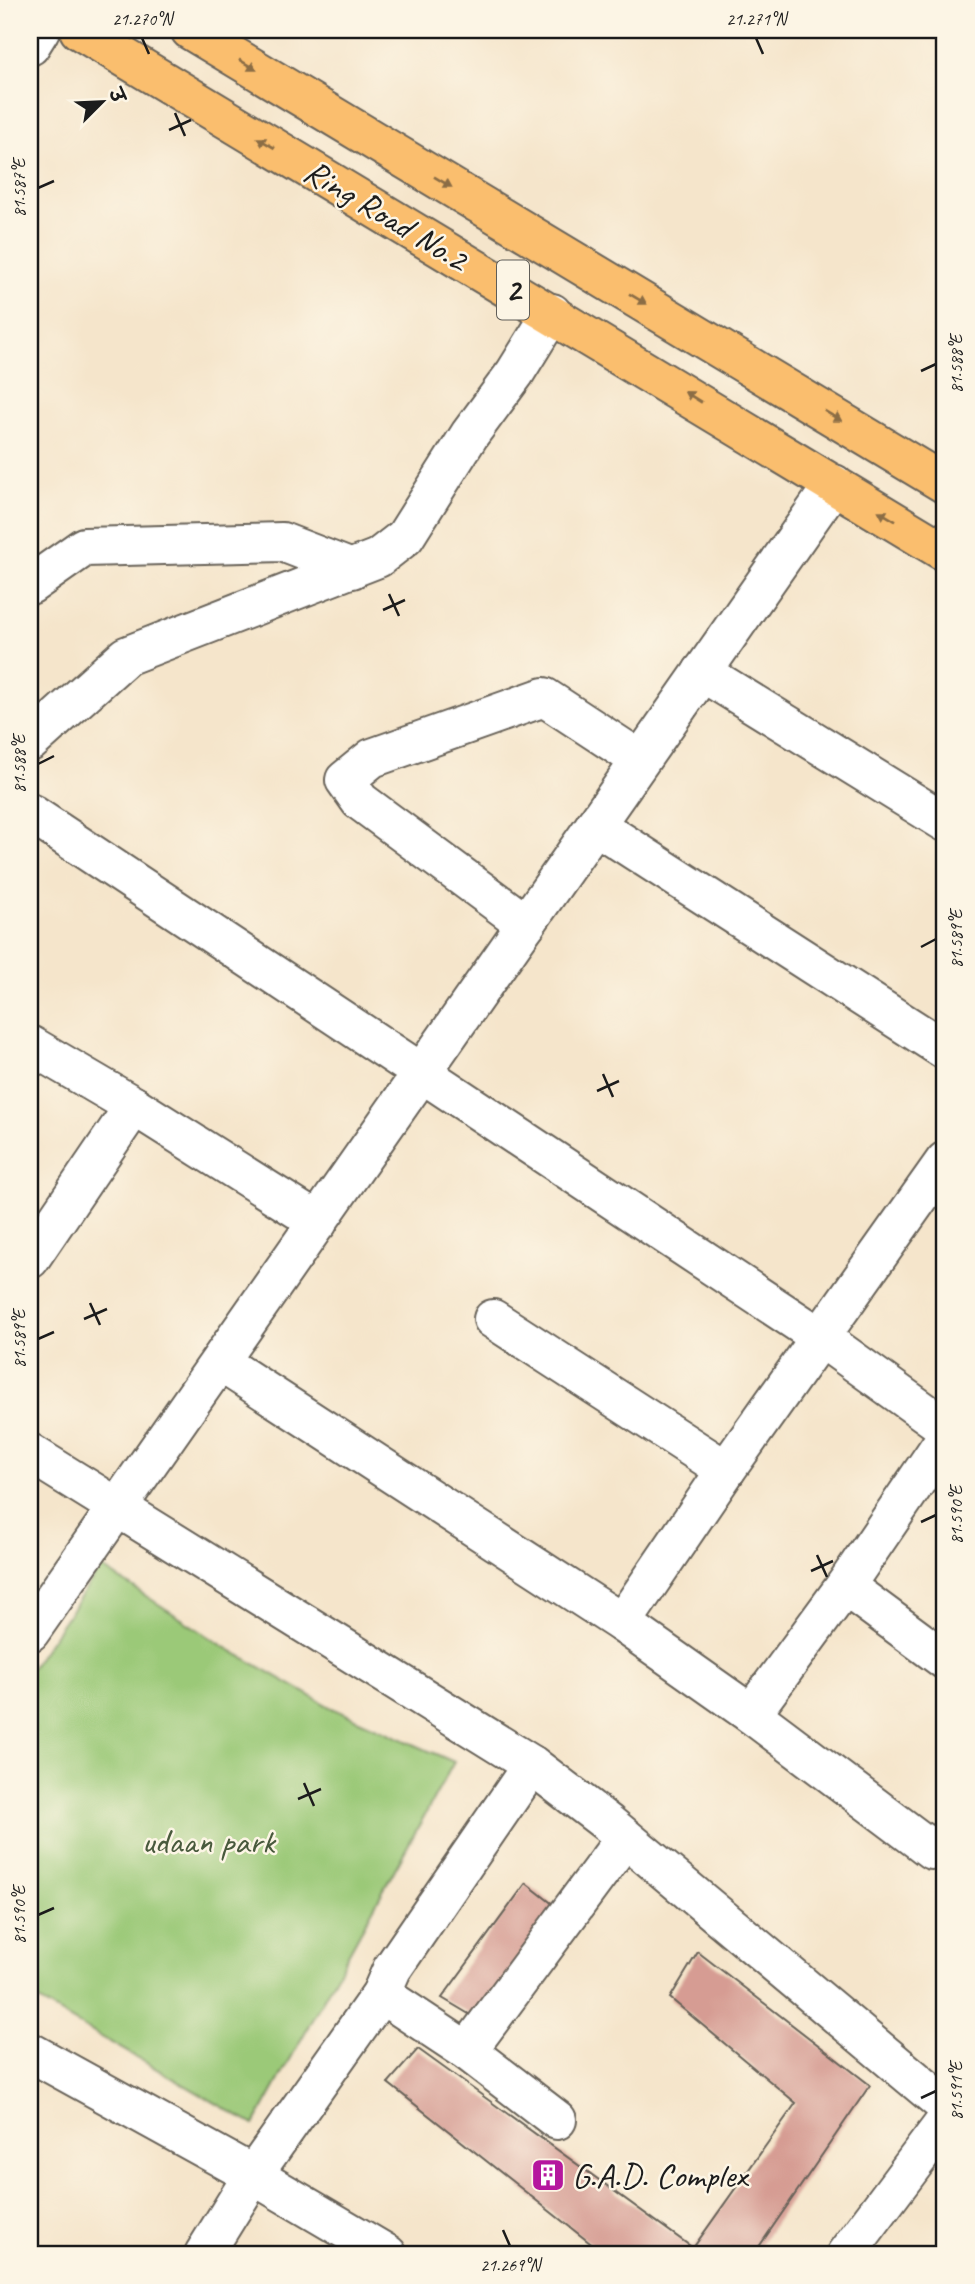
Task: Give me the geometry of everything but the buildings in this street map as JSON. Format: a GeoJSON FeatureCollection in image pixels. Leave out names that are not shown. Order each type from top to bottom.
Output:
{"type":"FeatureCollection","features":[{"type":"Feature","properties":{"kind":"main road","name":"Ring Road No.2"},"geometry":{"type":"LineString","coordinates":[[79,30],[159,81],[552,313],[945,552]]}},
{"type":"Feature","properties":{"kind":"main road","name":"Ring Road No.2"},"geometry":{"type":"LineString","coordinates":[[190,30],[945,484]]}},
{"type":"Feature","properties":{"kind":"street"},"geometry":{"type":"LineString","coordinates":[[30,46],[40,30]]}},
{"type":"Feature","properties":{"kind":"street"},"geometry":{"type":"LineString","coordinates":[[30,742],[126,656],[378,558],[405,537],[470,434],[515,373],[552,313]]}},
{"type":"Feature","properties":{"kind":"street"},"geometry":{"type":"LineString","coordinates":[[30,1632],[834,484]]}},
{"type":"Feature","properties":{"kind":"street"},"geometry":{"type":"LineString","coordinates":[[30,585],[84,547],[282,542],[352,569]]}},
{"type":"Feature","properties":{"kind":"street"},"geometry":{"type":"LineString","coordinates":[[702,672],[945,822]]}},
{"type":"Feature","properties":{"kind":"street"},"geometry":{"type":"LineString","coordinates":[[526,924],[360,801],[345,780],[372,758],[544,697],[640,761]]}},
{"type":"Feature","properties":{"kind":"street"},"geometry":{"type":"LineString","coordinates":[[30,813],[820,1337],[945,1427]]}},
{"type":"Feature","properties":{"kind":"street"},"geometry":{"type":"LineString","coordinates":[[595,825],[945,1050]]}},
{"type":"Feature","properties":{"kind":"street"},"geometry":{"type":"LineString","coordinates":[[30,1045],[134,1106],[318,1223]]}},
{"type":"Feature","properties":{"kind":"street"},"geometry":{"type":"LineString","coordinates":[[30,1259],[134,1106]]}},
{"type":"Feature","properties":{"kind":"street"},"geometry":{"type":"LineString","coordinates":[[622,1623],[726,1469],[945,1161]]}},
{"type":"Feature","properties":{"kind":"street"},"geometry":{"type":"LineString","coordinates":[[493,1319],[726,1469]]}},
{"type":"Feature","properties":{"kind":"street"},"geometry":{"type":"LineString","coordinates":[[220,1362],[622,1623],[751,1714],[932,1850],[945,1840]]}},
{"type":"Feature","properties":{"kind":"street"},"geometry":{"type":"LineString","coordinates":[[751,1714],[845,1586],[945,1439]]}},
{"type":"Feature","properties":{"kind":"street"},"geometry":{"type":"LineString","coordinates":[[30,1453],[117,1510],[532,1765],[625,1838],[945,2105]]}},
{"type":"Feature","properties":{"kind":"street"},"geometry":{"type":"LineString","coordinates":[[845,1586],[945,1660]]}},
{"type":"Feature","properties":{"kind":"street"},"geometry":{"type":"LineString","coordinates":[[204,2254],[253,2175],[381,1994],[392,1969],[532,1765]]}},
{"type":"Feature","properties":{"kind":"street"},"geometry":{"type":"LineString","coordinates":[[467,2051],[625,1838]]}},
{"type":"Feature","properties":{"kind":"street"},"geometry":{"type":"LineString","coordinates":[[381,1994],[467,2051],[557,2120]]}},
{"type":"Feature","properties":{"kind":"street"},"geometry":{"type":"LineString","coordinates":[[30,2052],[253,2175],[387,2254]]}},
{"type":"Feature","properties":{"kind":"street"},"geometry":{"type":"LineString","coordinates":[[846,2254],[945,2122]]}},
{"type":"Feature","properties":{"kind":"green space","name":"udaan park"},"geometry":{"type":"Polygon","coordinates":[[[101,1567],[225,1647],[332,1708],[454,1762],[254,2125],[30,1996],[30,1670],[101,1567]]]}},
{"type":"Feature","properties":{"kind":"place","name":"G.A.D. Complex"},"geometry":{"type":"Point","coordinates":[548,2175]}}]}
